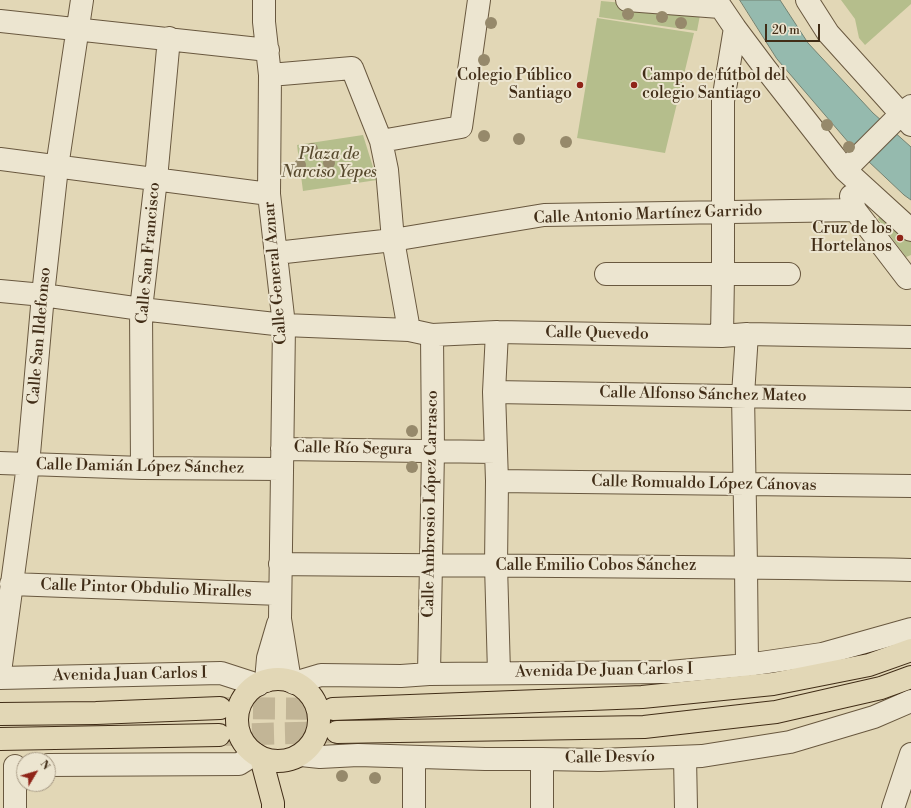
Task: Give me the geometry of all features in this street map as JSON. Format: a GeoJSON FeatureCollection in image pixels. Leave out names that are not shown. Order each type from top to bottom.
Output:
{"type":"FeatureCollection","features":[{"type":"Feature","properties":{"kind":"main road"},"geometry":{"type":"LineString","coordinates":[[333,709],[642,697],[773,684],[869,665],[911,650]]}},
{"type":"Feature","properties":{"kind":"main road"},"geometry":{"type":"LineString","coordinates":[[337,732],[644,727],[776,712],[881,688],[911,677]]}},
{"type":"Feature","properties":{"kind":"main road"},"geometry":{"type":"LineString","coordinates":[[273,806],[296,757],[311,744],[318,731],[319,717],[315,703],[307,691],[292,682],[282,679],[262,683],[247,693],[240,705],[237,719],[239,732],[245,745],[258,756],[271,761],[282,761],[296,757]]}},
{"type":"Feature","properties":{"kind":"main road"},"geometry":{"type":"LineString","coordinates":[[0,714],[96,713],[220,708]]}},
{"type":"Feature","properties":{"kind":"main road"},"geometry":{"type":"LineString","coordinates":[[0,739],[219,735]]}},
{"type":"Feature","properties":{"kind":"main road"},"geometry":{"type":"LineString","coordinates":[[258,756],[273,806]]}},
{"type":"Feature","properties":{"kind":"street","name":"Calle San Ildefonso"},"geometry":{"type":"LineString","coordinates":[[0,672],[28,465],[43,295],[57,167],[82,0]]}},
{"type":"Feature","properties":{"kind":"street","name":"Calle General Aznar"},"geometry":{"type":"LineString","coordinates":[[264,0],[264,22],[270,75],[269,194],[284,325],[280,619],[292,682]]}},
{"type":"Feature","properties":{"kind":"street"},"geometry":{"type":"LineString","coordinates":[[381,141],[461,127],[479,0]]}},
{"type":"Feature","properties":{"kind":"street"},"geometry":{"type":"LineString","coordinates":[[627,0],[718,4],[845,170],[911,230]]}},
{"type":"Feature","properties":{"kind":"street"},"geometry":{"type":"LineString","coordinates":[[807,0],[828,33],[908,115],[845,170]]}},
{"type":"Feature","properties":{"kind":"street"},"geometry":{"type":"LineString","coordinates":[[0,21],[169,38],[268,50]]}},
{"type":"Feature","properties":{"kind":"street"},"geometry":{"type":"LineString","coordinates":[[722,336],[724,275],[723,101],[735,28]]}},
{"type":"Feature","properties":{"kind":"street","name":"Calle San Francisco"},"geometry":{"type":"LineString","coordinates":[[142,468],[141,309],[156,179],[169,38]]}},
{"type":"Feature","properties":{"kind":"street"},"geometry":{"type":"LineString","coordinates":[[270,75],[352,68],[381,141],[387,170],[394,240],[409,330]]}},
{"type":"Feature","properties":{"kind":"street"},"geometry":{"type":"LineString","coordinates":[[0,159],[269,194]]}},
{"type":"Feature","properties":{"kind":"street"},"geometry":{"type":"LineString","coordinates":[[845,170],[855,210],[910,281]]}},
{"type":"Feature","properties":{"kind":"street","name":"Calle Antonio Martínez Garrido"},"geometry":{"type":"LineString","coordinates":[[276,253],[394,240],[544,215],[855,210]]}},
{"type":"Feature","properties":{"kind":"street"},"geometry":{"type":"LineString","coordinates":[[606,274],[789,274]]}},
{"type":"Feature","properties":{"kind":"street","name":"Calle Quevedo"},"geometry":{"type":"LineString","coordinates":[[0,291],[284,325],[409,330],[432,335],[497,332],[722,336],[747,334],[911,337]]}},
{"type":"Feature","properties":{"kind":"street"},"geometry":{"type":"LineString","coordinates":[[497,332],[494,392],[497,481],[496,566],[499,673]]}},
{"type":"Feature","properties":{"kind":"street"},"geometry":{"type":"LineString","coordinates":[[747,334],[743,395],[747,664]]}},
{"type":"Feature","properties":{"kind":"street","name":"Calle Ambrosio López Carrasco"},"geometry":{"type":"LineString","coordinates":[[429,674],[432,335]]}},
{"type":"Feature","properties":{"kind":"street","name":"Calle Alfonso Sánchez Mateo"},"geometry":{"type":"LineString","coordinates":[[494,392],[911,399]]}},
{"type":"Feature","properties":{"kind":"street","name":"Calle Río Segura"},"geometry":{"type":"LineString","coordinates":[[281,459],[432,450],[496,452]]}},
{"type":"Feature","properties":{"kind":"street","name":"Calle Damián López Sánchez"},"geometry":{"type":"LineString","coordinates":[[0,463],[142,468],[281,459]]}},
{"type":"Feature","properties":{"kind":"street","name":"Calle Romualdo López Cánovas"},"geometry":{"type":"LineString","coordinates":[[497,481],[911,486]]}},
{"type":"Feature","properties":{"kind":"street","name":"Calle Emilio Cobos Sánchez"},"geometry":{"type":"LineString","coordinates":[[280,564],[431,566],[746,566],[911,570]]}},
{"type":"Feature","properties":{"kind":"street","name":"Calle Pintor Obdulio Miralles"},"geometry":{"type":"LineString","coordinates":[[11,584],[280,594]]}},
{"type":"Feature","properties":{"kind":"street","name":"Calle General Aznar"},"geometry":{"type":"LineString","coordinates":[[262,683],[280,619]]}},
{"type":"Feature","properties":{"kind":"street","name":"Avenida De Juan Carlos I"},"geometry":{"type":"LineString","coordinates":[[292,682],[321,675],[401,676],[429,674],[670,672],[822,654],[911,629]]}},
{"type":"Feature","properties":{"kind":"street","name":"Avenida Juan Carlos I"},"geometry":{"type":"LineString","coordinates":[[0,678],[221,673],[262,683]]}},
{"type":"Feature","properties":{"kind":"street","name":"Calle Desvío"},"geometry":{"type":"LineString","coordinates":[[296,757],[358,755],[414,758],[542,758],[599,760],[702,756],[790,742],[874,717],[911,701]]}},
{"type":"Feature","properties":{"kind":"street"},"geometry":{"type":"LineString","coordinates":[[893,808],[911,754]]}},
{"type":"Feature","properties":{"kind":"street"},"geometry":{"type":"LineString","coordinates":[[56,765],[239,764],[258,756]]}},
{"type":"Feature","properties":{"kind":"street"},"geometry":{"type":"LineString","coordinates":[[685,757],[686,808]]}},
{"type":"Feature","properties":{"kind":"street"},"geometry":{"type":"LineString","coordinates":[[414,758],[414,808]]}},
{"type":"Feature","properties":{"kind":"street"},"geometry":{"type":"LineString","coordinates":[[542,758],[542,808]]}},
{"type":"Feature","properties":{"kind":"street"},"geometry":{"type":"LineString","coordinates":[[13,766],[15,808]]}},
{"type":"Feature","properties":{"kind":"green space"},"geometry":{"type":"Polygon","coordinates":[[[841,0],[911,0],[911,4],[865,45],[859,38],[855,19],[841,0]]]}},
{"type":"Feature","properties":{"kind":"green space"},"geometry":{"type":"Polygon","coordinates":[[[601,1],[701,10],[697,31],[599,17],[601,1]]]}},
{"type":"Feature","properties":{"kind":"green space","name":"Campo de fútbol del colegio Santiago"},"geometry":{"type":"Polygon","coordinates":[[[597,18],[694,33],[665,153],[577,138],[597,18]]]}},
{"type":"Feature","properties":{"kind":"green space","name":"Plaza de Narciso Yepes"},"geometry":{"type":"Polygon","coordinates":[[[363,135],[377,180],[303,191],[297,145],[363,135]]]}},
{"type":"Feature","properties":{"kind":"green space"},"geometry":{"type":"Polygon","coordinates":[[[881,214],[911,240],[911,255],[906,257],[878,219],[881,214]]]}},
{"type":"Feature","properties":{"kind":"water"},"geometry":{"type":"Polygon","coordinates":[[[740,0],[780,0],[808,43],[873,113],[911,147],[911,200],[849,143],[777,59],[740,0]]]}},
{"type":"Feature","properties":{"kind":"tunnel"},"geometry":{"type":"LineString","coordinates":[[220,708],[333,709]]}},
{"type":"Feature","properties":{"kind":"tunnel"},"geometry":{"type":"LineString","coordinates":[[219,735],[337,732]]}},
{"type":"Feature","properties":{"kind":"place","name":"Colegio Público Santiago"},"geometry":{"type":"Point","coordinates":[580,85]}},
{"type":"Feature","properties":{"kind":"place","name":"Campo de fútbol del colegio Santiago"},"geometry":{"type":"Point","coordinates":[634,85]}},
{"type":"Feature","properties":{"kind":"place","name":"Cruz de los Hortelanos"},"geometry":{"type":"Point","coordinates":[900,238]}}]}
